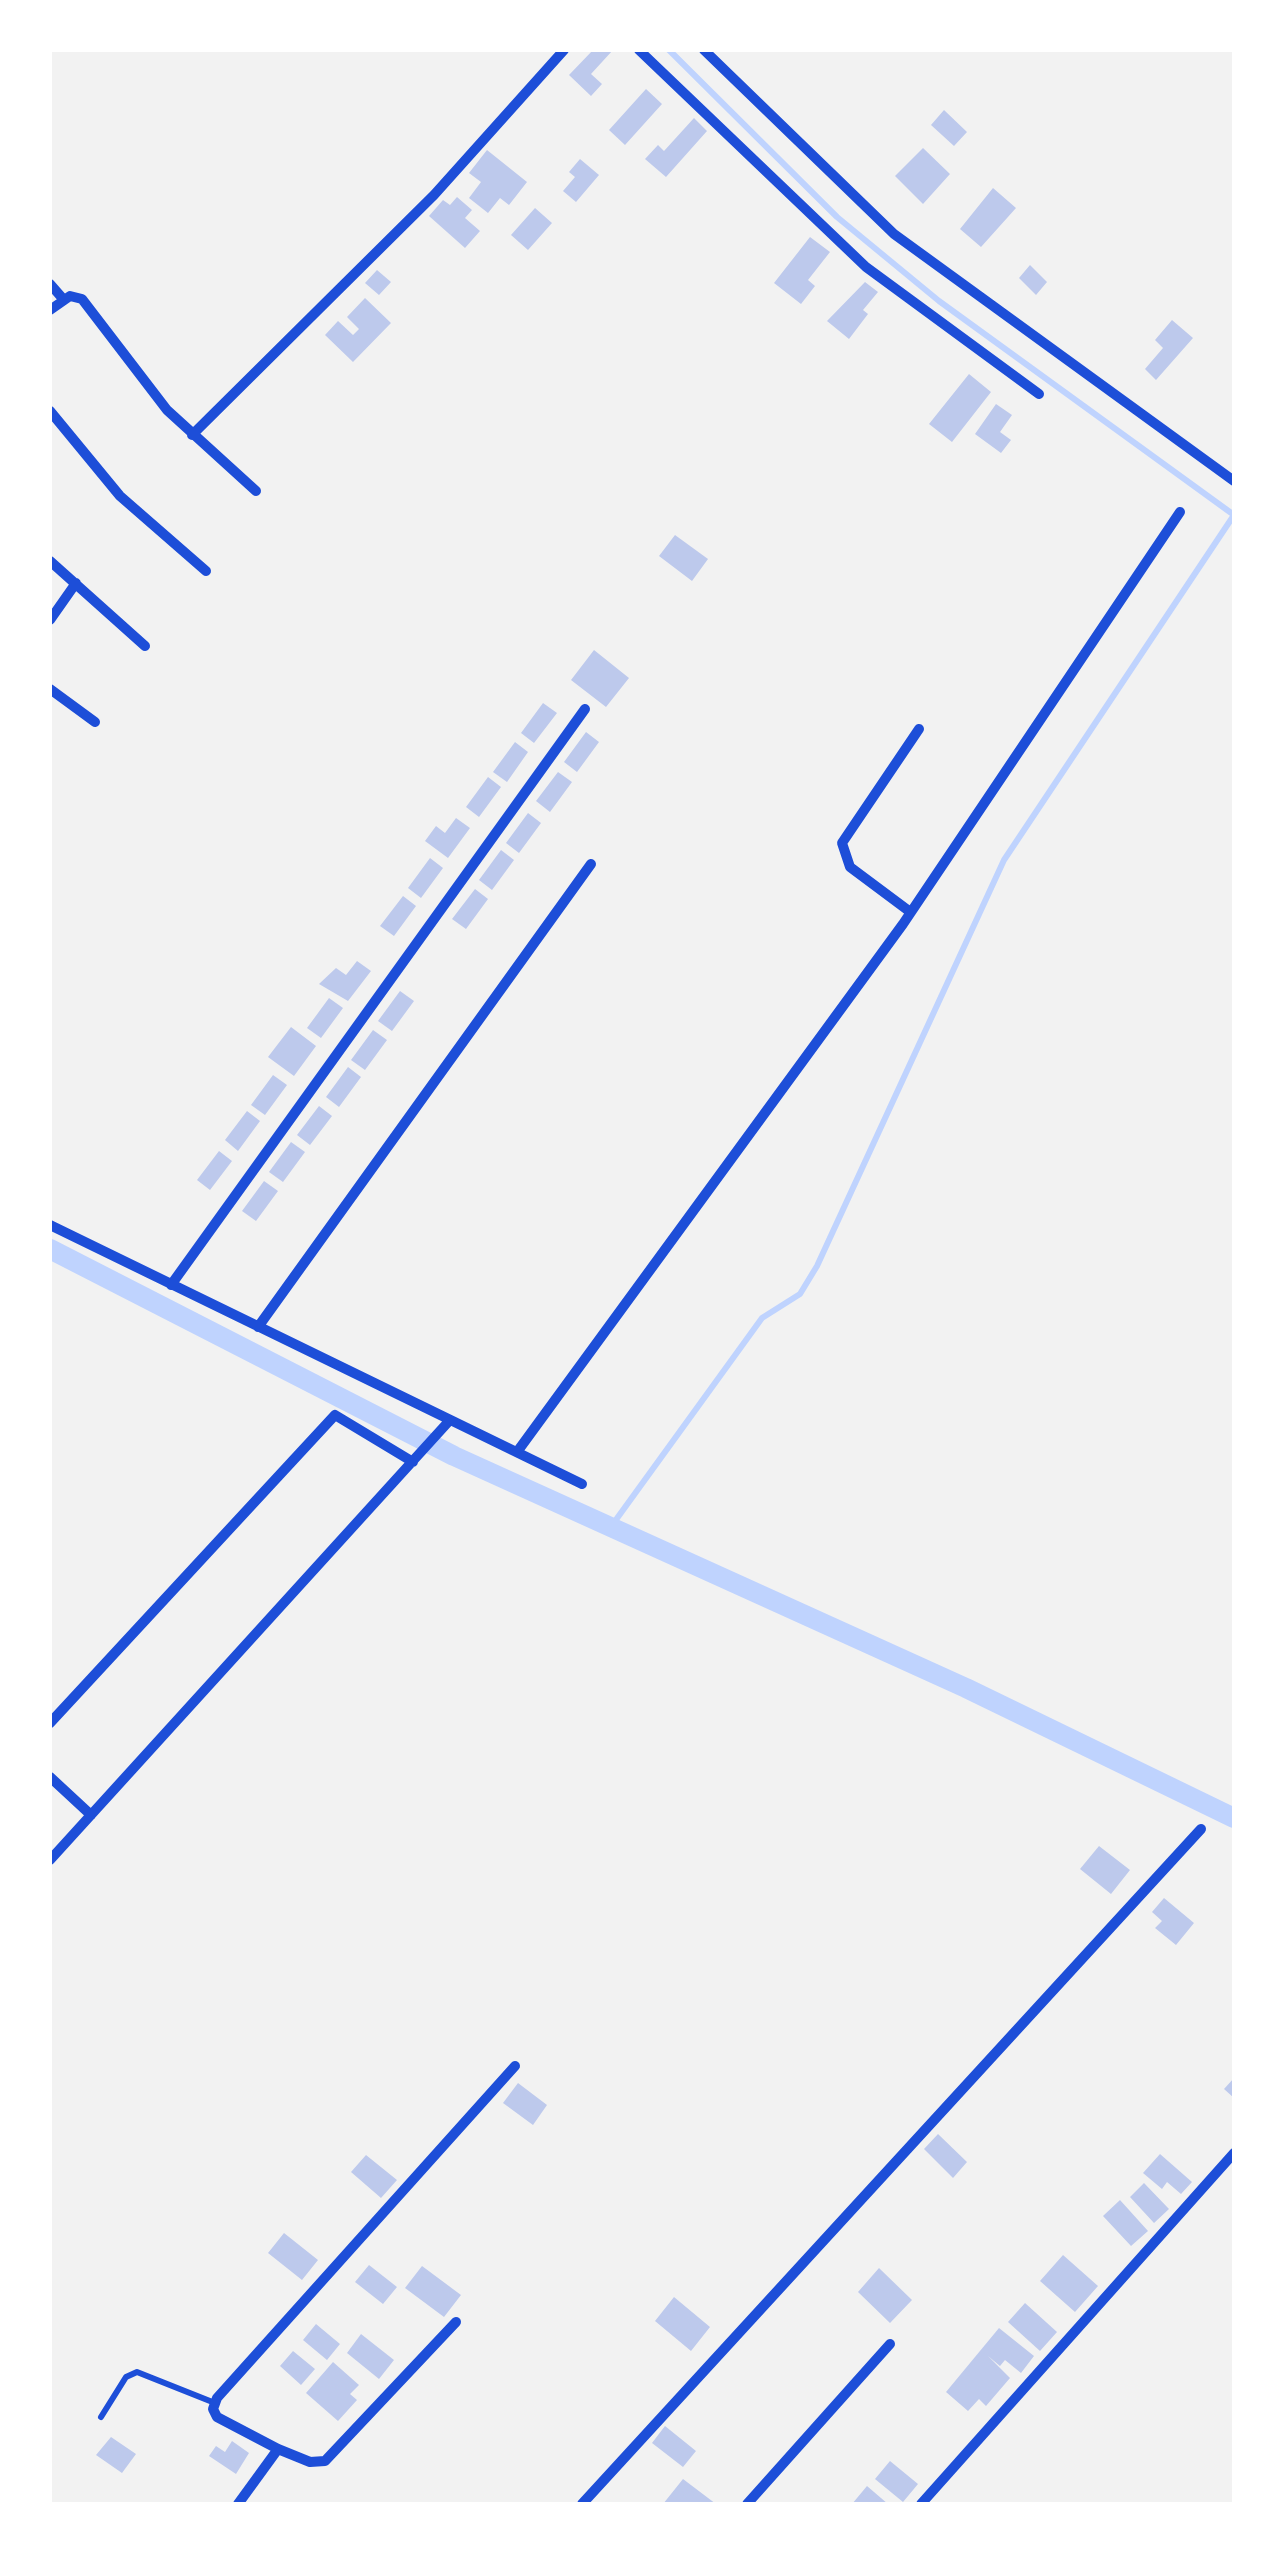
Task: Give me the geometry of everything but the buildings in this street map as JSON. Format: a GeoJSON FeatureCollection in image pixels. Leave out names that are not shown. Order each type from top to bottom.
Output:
{"type":"FeatureCollection","features":[{"type":"Feature","properties":{"kind":"street"},"geometry":{"type":"LineString","coordinates":[[192,436],[434,196],[564,50]]}},
{"type":"Feature","properties":{"kind":"street"},"geometry":{"type":"LineString","coordinates":[[639,50],[866,267],[1039,394]]}},
{"type":"Feature","properties":{"kind":"street"},"geometry":{"type":"LineString","coordinates":[[704,50],[894,234],[1234,481]]}},
{"type":"Feature","properties":{"kind":"street"},"geometry":{"type":"LineString","coordinates":[[50,284],[64,300]]}},
{"type":"Feature","properties":{"kind":"street"},"geometry":{"type":"LineString","coordinates":[[50,310],[64,300],[82,298],[124,357],[192,436],[256,491]]}},
{"type":"Feature","properties":{"kind":"street"},"geometry":{"type":"LineString","coordinates":[[50,411],[120,496],[206,571]]}},
{"type":"Feature","properties":{"kind":"street"},"geometry":{"type":"LineString","coordinates":[[517,1452],[909,911],[1180,512]]}},
{"type":"Feature","properties":{"kind":"street"},"geometry":{"type":"LineString","coordinates":[[50,560],[145,646]]}},
{"type":"Feature","properties":{"kind":"street"},"geometry":{"type":"LineString","coordinates":[[50,620],[76,584]]}},
{"type":"Feature","properties":{"kind":"street"},"geometry":{"type":"LineString","coordinates":[[50,689],[95,722]]}},
{"type":"Feature","properties":{"kind":"street"},"geometry":{"type":"LineString","coordinates":[[171,1284],[585,709]]}},
{"type":"Feature","properties":{"kind":"street"},"geometry":{"type":"LineString","coordinates":[[909,911],[850,867],[842,843],[920,729]]}},
{"type":"Feature","properties":{"kind":"street"},"geometry":{"type":"LineString","coordinates":[[258,1327],[590,864]]}},
{"type":"Feature","properties":{"kind":"street"},"geometry":{"type":"LineString","coordinates":[[50,1226],[447,1425],[517,1452],[582,1484]]}},
{"type":"Feature","properties":{"kind":"street"},"geometry":{"type":"LineString","coordinates":[[50,1723],[335,1415],[417,1458]]}},
{"type":"Feature","properties":{"kind":"street"},"geometry":{"type":"LineString","coordinates":[[50,1860],[447,1425]]}},
{"type":"Feature","properties":{"kind":"street"},"geometry":{"type":"LineString","coordinates":[[50,1777],[90,1815]]}},
{"type":"Feature","properties":{"kind":"street"},"geometry":{"type":"LineString","coordinates":[[582,2504],[1202,1829]]}},
{"type":"Feature","properties":{"kind":"street"},"geometry":{"type":"LineString","coordinates":[[456,2322],[325,2461],[310,2462],[278,2449],[217,2417],[216,2403],[516,2066]]}},
{"type":"Feature","properties":{"kind":"street"},"geometry":{"type":"LineString","coordinates":[[921,2504],[1234,2153]]}},
{"type":"Feature","properties":{"kind":"street"},"geometry":{"type":"LineString","coordinates":[[747,2504],[890,2344]]}},
{"type":"Feature","properties":{"kind":"street"},"geometry":{"type":"LineString","coordinates":[[238,2504],[278,2449]]}},
{"type":"Feature","properties":{"kind":"lane"},"geometry":{"type":"LineString","coordinates":[[101,2417],[126,2377],[137,2372],[216,2403]]}},
{"type":"Feature","properties":{"kind":"waterway"},"geometry":{"type":"LineString","coordinates":[[669,50],[837,217],[939,301],[1234,515]]}},
{"type":"Feature","properties":{"kind":"waterway"},"geometry":{"type":"LineString","coordinates":[[610,1528],[762,1318],[800,1294],[817,1266],[1004,860],[1234,515]]}},
{"type":"Feature","properties":{"kind":"waterway"},"geometry":{"type":"LineString","coordinates":[[50,1249],[454,1456],[966,1688],[1234,1818]]}}]}
